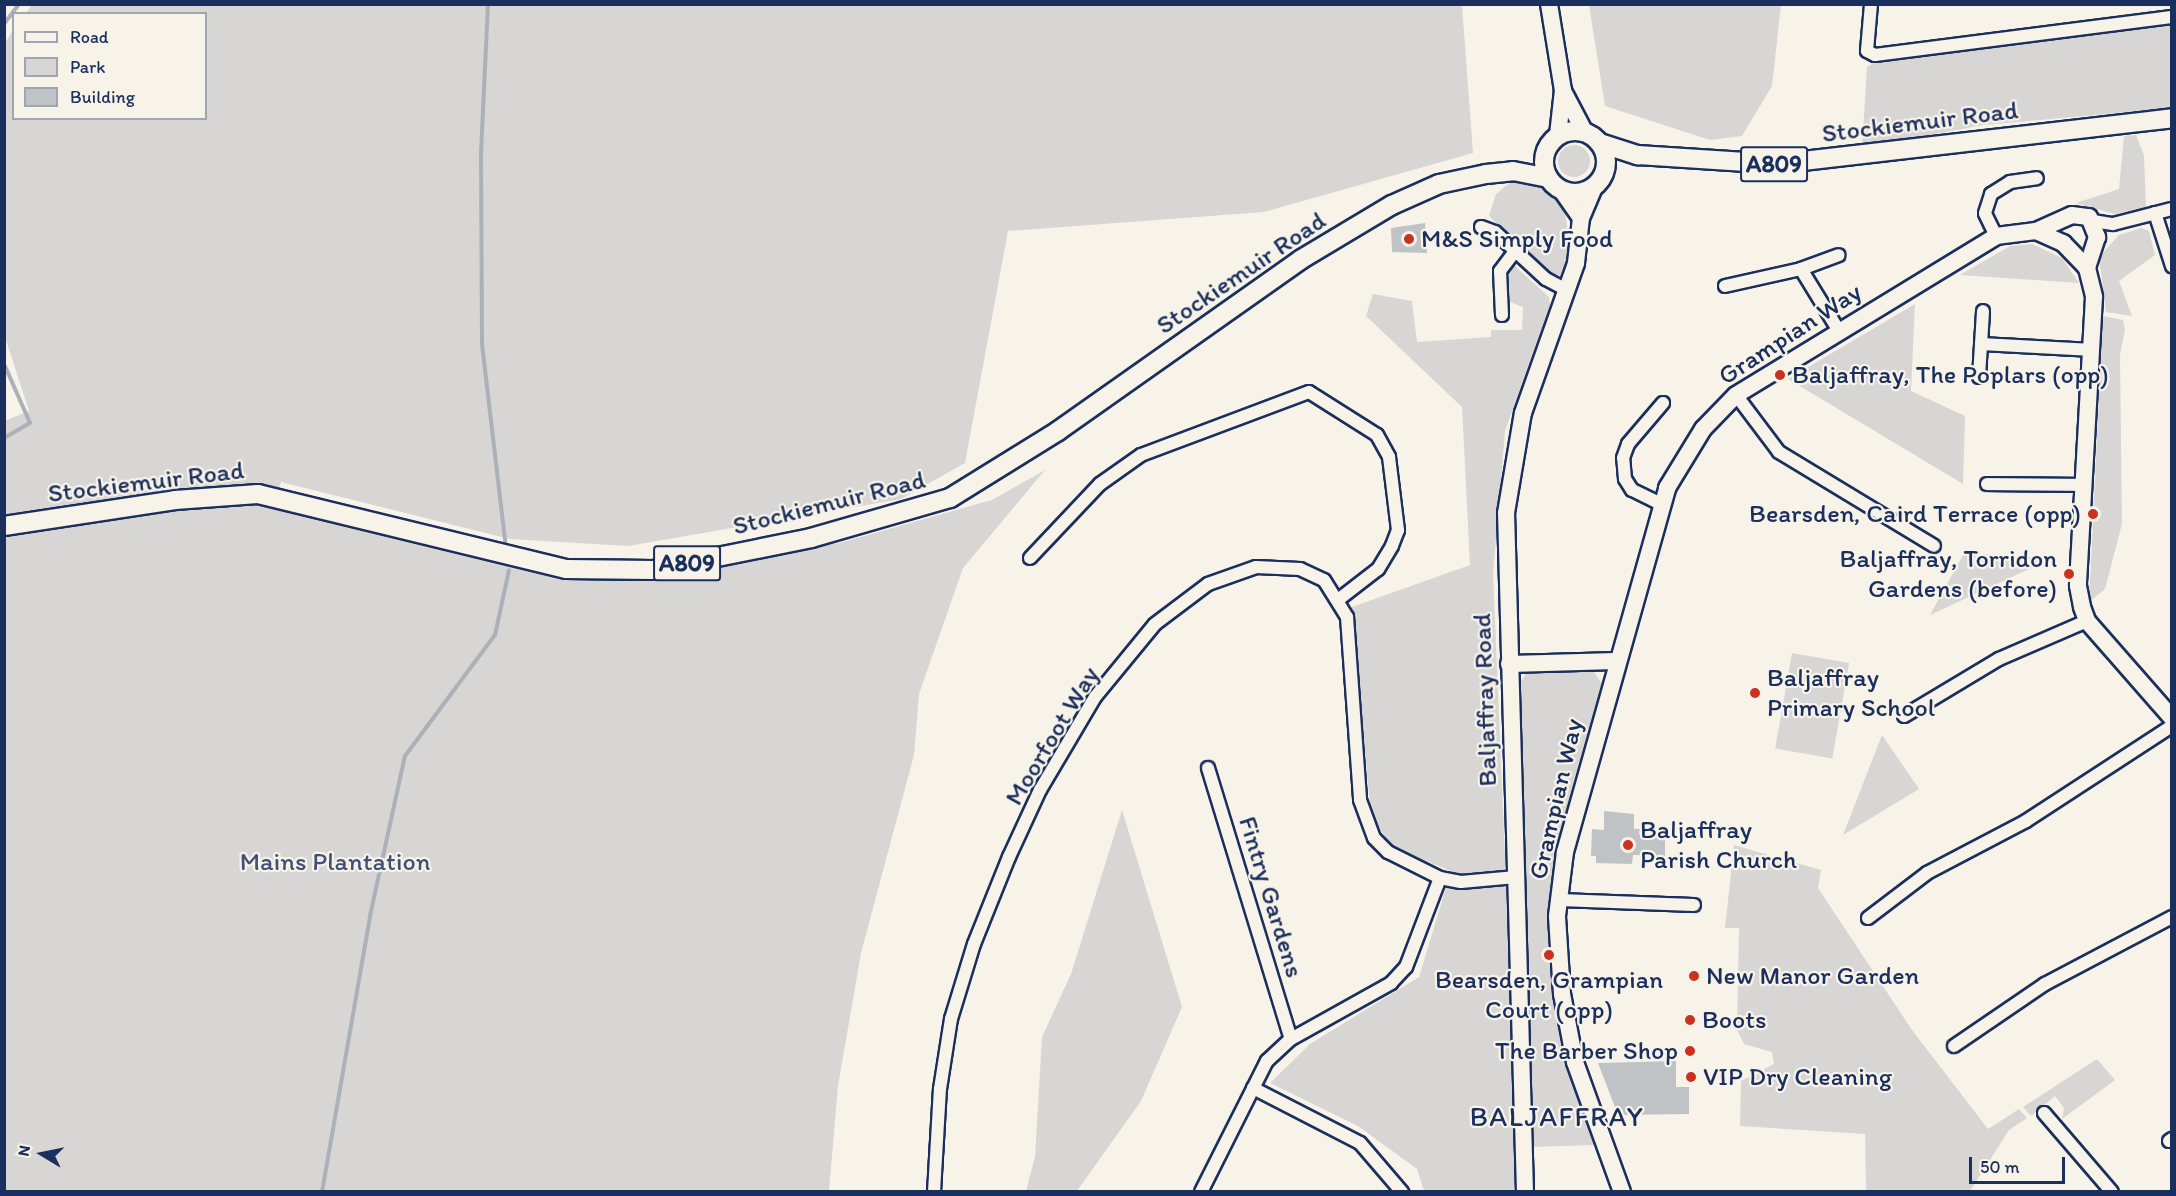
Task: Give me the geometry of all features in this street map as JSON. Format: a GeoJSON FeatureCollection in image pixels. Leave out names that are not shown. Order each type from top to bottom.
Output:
{"type":"FeatureCollection","features":[{"type":"Feature","properties":{"kind":"main road","name":"Stockiemuir Road"},"geometry":{"type":"LineString","coordinates":[[1600,143],[1638,155],[1777,164],[2172,118]]}},
{"type":"Feature","properties":{"kind":"main road"},"geometry":{"type":"LineString","coordinates":[[1599,180],[1600,143],[1584,131],[1558,135],[1545,153],[1548,178],[1562,191],[1579,193],[1638,155]]}},
{"type":"Feature","properties":{"kind":"main road","name":"Stockiemuir Road"},"geometry":{"type":"LineString","coordinates":[[4,525],[175,500],[258,494],[566,569],[653,570],[811,538],[950,498],[1058,431],[1300,261],[1392,205],[1439,184],[1513,171],[1545,153]]}},
{"type":"Feature","properties":{"kind":"main road","name":"Stockiemuir Road"},"geometry":{"type":"LineString","coordinates":[[1513,171],[1548,178]]}},
{"type":"Feature","properties":{"kind":"street"},"geometry":{"type":"LineString","coordinates":[[1549,4],[1563,90],[1558,135]]}},
{"type":"Feature","properties":{"kind":"street"},"geometry":{"type":"LineString","coordinates":[[1871,4],[1867,51],[1875,55],[2172,16]]}},
{"type":"Feature","properties":{"kind":"street"},"geometry":{"type":"LineString","coordinates":[[1563,90],[1584,131]]}},
{"type":"Feature","properties":{"kind":"street"},"geometry":{"type":"LineString","coordinates":[[1996,236],[1985,213],[1991,194],[2010,182],[2037,178]]}},
{"type":"Feature","properties":{"kind":"street","name":"Baljaffray Road"},"geometry":{"type":"LineString","coordinates":[[1524,1191],[1509,664],[1509,479],[1523,413],[1580,249],[1581,218],[1599,180]]}},
{"type":"Feature","properties":{"kind":"street"},"geometry":{"type":"LineString","coordinates":[[1562,191],[1581,218]]}},
{"type":"Feature","properties":{"kind":"street"},"geometry":{"type":"LineString","coordinates":[[2068,247],[2113,224],[2172,209]]}},
{"type":"Feature","properties":{"kind":"street"},"geometry":{"type":"LineString","coordinates":[[2156,213],[2172,266]]}},
{"type":"Feature","properties":{"kind":"street","name":"Grampian Way"},"geometry":{"type":"LineString","coordinates":[[1622,1191],[1575,1062],[1557,960],[1559,900],[1571,819],[1661,504],[1683,458],[1736,395],[1996,236],[2036,231],[2078,214],[2094,234]]}},
{"type":"Feature","properties":{"kind":"street"},"geometry":{"type":"LineString","coordinates":[[2063,221],[2068,247]]}},
{"type":"Feature","properties":{"kind":"street"},"geometry":{"type":"LineString","coordinates":[[1480,227],[1495,232],[1546,279],[1567,290]]}},
{"type":"Feature","properties":{"kind":"street"},"geometry":{"type":"LineString","coordinates":[[2036,231],[2068,247],[2087,268]]}},
{"type":"Feature","properties":{"kind":"street"},"geometry":{"type":"LineString","coordinates":[[2094,234],[2087,268],[2094,297],[2093,350],[2078,586],[2087,621],[2172,718]]}},
{"type":"Feature","properties":{"kind":"street"},"geometry":{"type":"LineString","coordinates":[[1502,315],[1500,271],[1515,251]]}},
{"type":"Feature","properties":{"kind":"street"},"geometry":{"type":"LineString","coordinates":[[1725,286],[1801,269],[1839,255]]}},
{"type":"Feature","properties":{"kind":"street"},"geometry":{"type":"LineString","coordinates":[[1801,269],[1839,331]]}},
{"type":"Feature","properties":{"kind":"street"},"geometry":{"type":"LineString","coordinates":[[1979,377],[1983,310]]}},
{"type":"Feature","properties":{"kind":"street"},"geometry":{"type":"LineString","coordinates":[[1981,344],[2093,350]]}},
{"type":"Feature","properties":{"kind":"street"},"geometry":{"type":"LineString","coordinates":[[1030,558],[1100,484],[1141,455],[1309,392],[1377,435],[1389,457],[1398,530],[1378,569],[1339,599]]}},
{"type":"Feature","properties":{"kind":"street"},"geometry":{"type":"LineString","coordinates":[[1736,395],[1779,452],[1934,546]]}},
{"type":"Feature","properties":{"kind":"street"},"geometry":{"type":"LineString","coordinates":[[1661,504],[1632,490],[1625,479],[1623,458],[1628,444],[1663,403]]}},
{"type":"Feature","properties":{"kind":"street"},"geometry":{"type":"LineString","coordinates":[[1987,484],[2084,485]]}},
{"type":"Feature","properties":{"kind":"street","name":"Moorfoot Way"},"geometry":{"type":"LineString","coordinates":[[934,1191],[949,1030],[974,945],[1040,790],[1095,697],[1155,624],[1208,584],[1256,567],[1300,569],[1324,580],[1339,599],[1347,617],[1365,821],[1388,852],[1440,878],[1461,882],[1516,877]]}},
{"type":"Feature","properties":{"kind":"street"},"geometry":{"type":"LineString","coordinates":[[1904,716],[1999,659],[2087,621]]}},
{"type":"Feature","properties":{"kind":"street"},"geometry":{"type":"LineString","coordinates":[[1509,664],[1617,661]]}},
{"type":"Feature","properties":{"kind":"street"},"geometry":{"type":"LineString","coordinates":[[1868,918],[1927,873],[2026,821],[2172,726]]}},
{"type":"Feature","properties":{"kind":"street","name":"Fintry Gardens"},"geometry":{"type":"LineString","coordinates":[[1208,768],[1291,1040]]}},
{"type":"Feature","properties":{"kind":"street"},"geometry":{"type":"LineString","coordinates":[[1201,1191],[1267,1061],[1291,1040],[1391,983],[1406,967],[1440,878]]}},
{"type":"Feature","properties":{"kind":"street"},"geometry":{"type":"LineString","coordinates":[[1559,900],[1694,904]]}},
{"type":"Feature","properties":{"kind":"street"},"geometry":{"type":"LineString","coordinates":[[1954,1046],[2045,984],[2172,917]]}},
{"type":"Feature","properties":{"kind":"street"},"geometry":{"type":"LineString","coordinates":[[1253,1088],[1360,1143],[1402,1191]]}},
{"type":"Feature","properties":{"kind":"street"},"geometry":{"type":"LineString","coordinates":[[2044,1113],[2112,1191]]}},
{"type":"Feature","properties":{"kind":"green space","name":"Mains Plantation"},"geometry":{"type":"Polygon","coordinates":[[[32,5],[1462,5],[1473,153],[1264,212],[1008,231],[965,463],[901,499],[628,546],[510,539],[281,482],[275,503],[561,580],[626,578],[839,543],[992,500],[1045,470],[963,568],[919,694],[914,755],[861,953],[838,1086],[829,1191],[5,1192],[4,421],[29,411],[5,337],[5,43],[12,32],[12,120],[207,120],[207,12],[27,12],[32,5]]]}},
{"type":"Feature","properties":{"kind":"green space"},"geometry":{"type":"Polygon","coordinates":[[[1589,5],[1781,5],[1772,86],[1742,136],[1710,140],[1605,106],[1589,5]]]}},
{"type":"Feature","properties":{"kind":"green space"},"geometry":{"type":"Polygon","coordinates":[[[2171,23],[2171,108],[1984,125],[1862,147],[1867,67],[1878,60],[2171,23]]]}},
{"type":"Feature","properties":{"kind":"green space"},"geometry":{"type":"Polygon","coordinates":[[[2136,135],[2144,155],[2146,207],[2115,214],[2076,203],[2119,189],[2124,136],[2136,135]]]}},
{"type":"Feature","properties":{"kind":"green space"},"geometry":{"type":"Polygon","coordinates":[[[1574,145],[1585,150],[1590,161],[1585,172],[1574,177],[1563,172],[1558,161],[1563,150],[1574,145]]]}},
{"type":"Feature","properties":{"kind":"green space"},"geometry":{"type":"Polygon","coordinates":[[[1512,181],[1545,186],[1564,207],[1571,250],[1560,275],[1549,274],[1489,216],[1496,194],[1512,181]]]}},
{"type":"Feature","properties":{"kind":"green space"},"geometry":{"type":"Polygon","coordinates":[[[2141,228],[2149,231],[2155,255],[2119,281],[2132,316],[2106,312],[2099,257],[2119,235],[2141,228]]]}},
{"type":"Feature","properties":{"kind":"green space"},"geometry":{"type":"Polygon","coordinates":[[[2032,244],[2062,258],[2079,283],[1960,275],[2010,246],[2032,244]]]}},
{"type":"Feature","properties":{"kind":"green space"},"geometry":{"type":"Polygon","coordinates":[[[1514,265],[1549,297],[1550,305],[1505,431],[1493,574],[1505,857],[1526,857],[1518,686],[1529,669],[1590,666],[1602,684],[1569,798],[1552,887],[1551,962],[1568,1066],[1595,1145],[1532,1147],[1534,1191],[1424,1191],[1417,1169],[1358,1126],[1270,1083],[1310,1044],[1419,977],[1451,871],[1392,847],[1371,815],[1352,607],[1470,565],[1462,407],[1366,316],[1373,294],[1412,301],[1417,342],[1491,337],[1491,330],[1522,330],[1523,307],[1510,302],[1507,295],[1506,272],[1514,265]]]}},
{"type":"Feature","properties":{"kind":"green space"},"geometry":{"type":"Polygon","coordinates":[[[1915,304],[1911,391],[1965,416],[1963,484],[1788,379],[1915,304]]]}},
{"type":"Feature","properties":{"kind":"green space"},"geometry":{"type":"Polygon","coordinates":[[[2103,316],[2123,320],[2125,330],[2120,355],[2122,524],[2105,589],[2089,602],[2103,316]]]}},
{"type":"Feature","properties":{"kind":"green space"},"geometry":{"type":"Polygon","coordinates":[[[1964,553],[2053,558],[1930,615],[1964,553]]]}},
{"type":"Feature","properties":{"kind":"green space"},"geometry":{"type":"Polygon","coordinates":[[[1792,653],[1849,663],[1832,759],[1775,749],[1792,653]]]}},
{"type":"Feature","properties":{"kind":"green space"},"geometry":{"type":"Polygon","coordinates":[[[1882,735],[1919,789],[1843,835],[1882,735]]]}},
{"type":"Feature","properties":{"kind":"green space"},"geometry":{"type":"Polygon","coordinates":[[[1122,810],[1182,1007],[1141,1101],[1077,1191],[1026,1191],[1035,1157],[1042,1037],[1071,974],[1122,810]]]}},
{"type":"Feature","properties":{"kind":"green space"},"geometry":{"type":"Polygon","coordinates":[[[1734,845],[1821,870],[1818,888],[1912,1030],[1988,1129],[2019,1109],[2027,1118],[2009,1130],[1970,1191],[1866,1191],[1865,1134],[1740,1126],[1741,1081],[1774,1064],[1772,1052],[1744,1044],[1737,1030],[1739,928],[1725,928],[1734,845]]]}},
{"type":"Feature","properties":{"kind":"green space"},"geometry":{"type":"Polygon","coordinates":[[[2097,1059],[2115,1080],[2062,1119],[2064,1108],[2055,1096],[2031,1116],[2023,1107],[2097,1059]]]}},
{"type":"Feature","properties":{"kind":"building","name":"M&S Simply Food"},"geometry":{"type":"Polygon","coordinates":[[[1425,223],[1427,253],[1392,252],[1391,228],[1425,223]]]}},
{"type":"Feature","properties":{"kind":"building","name":"Baljaffray Parish Church"},"geometry":{"type":"Polygon","coordinates":[[[1604,811],[1634,814],[1634,829],[1640,829],[1639,834],[1665,835],[1665,856],[1633,855],[1632,864],[1596,863],[1596,856],[1591,856],[1592,829],[1604,830],[1604,811]]]}},
{"type":"Feature","properties":{"kind":"building"},"geometry":{"type":"Polygon","coordinates":[[[1676,1061],[1676,1087],[1689,1087],[1689,1114],[1618,1115],[1598,1063],[1676,1061]]]}},
{"type":"Feature","properties":{"kind":"waterway"},"geometry":{"type":"LineString","coordinates":[[13,12],[19,4]]}},
{"type":"Feature","properties":{"kind":"waterway"},"geometry":{"type":"LineString","coordinates":[[488,4],[481,153],[482,344],[506,548]]}},
{"type":"Feature","properties":{"kind":"waterway"},"geometry":{"type":"LineString","coordinates":[[4,24],[12,13]]}},
{"type":"Feature","properties":{"kind":"waterway"},"geometry":{"type":"LineString","coordinates":[[4,438],[30,423],[5,366]]}},
{"type":"Feature","properties":{"kind":"waterway"},"geometry":{"type":"LineString","coordinates":[[322,1192],[370,916],[405,756],[495,635],[509,570]]}},
{"type":"Feature","properties":{"kind":"place","name":"M&S Simply Food"},"geometry":{"type":"Point","coordinates":[1409,239]}},
{"type":"Feature","properties":{"kind":"place","name":"Baljaffray, The Poplars (opp)"},"geometry":{"type":"Point","coordinates":[1780,375]}},
{"type":"Feature","properties":{"kind":"place","name":"Bearsden, Caird Terrace (opp)"},"geometry":{"type":"Point","coordinates":[2093,514]}},
{"type":"Feature","properties":{"kind":"place","name":"Baljaffray, Torridon Gardens (before)"},"geometry":{"type":"Point","coordinates":[2069,574]}},
{"type":"Feature","properties":{"kind":"place","name":"Baljaffray Primary School"},"geometry":{"type":"Point","coordinates":[1755,693]}},
{"type":"Feature","properties":{"kind":"place","name":"Baljaffray Parish Church"},"geometry":{"type":"Point","coordinates":[1628,845]}},
{"type":"Feature","properties":{"kind":"place","name":"Bearsden, Grampian Court (opp)"},"geometry":{"type":"Point","coordinates":[1549,955]}},
{"type":"Feature","properties":{"kind":"place","name":"New Manor Garden"},"geometry":{"type":"Point","coordinates":[1694,976]}},
{"type":"Feature","properties":{"kind":"place","name":"Boots"},"geometry":{"type":"Point","coordinates":[1690,1020]}},
{"type":"Feature","properties":{"kind":"place","name":"The Barber Shop"},"geometry":{"type":"Point","coordinates":[1690,1051]}},
{"type":"Feature","properties":{"kind":"place","name":"VIP Dry Cleaning"},"geometry":{"type":"Point","coordinates":[1691,1077]}},
{"type":"Feature","properties":{"kind":"district","name":"BALJAFFRAY"},"geometry":{"type":"Point","coordinates":[1557,1116]}}]}
